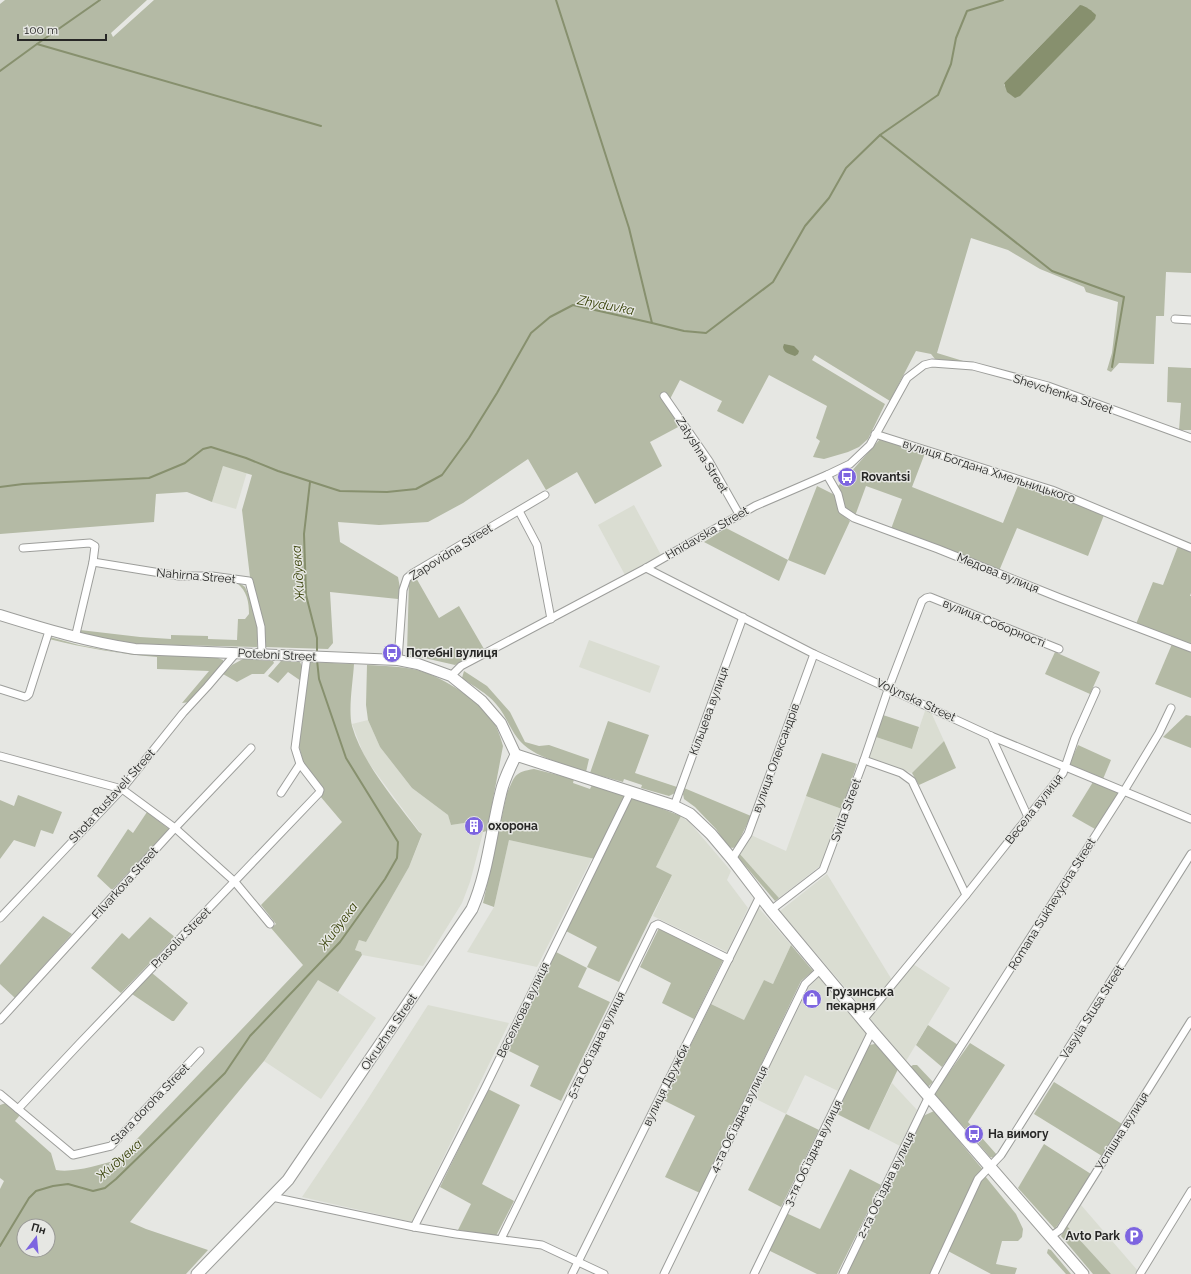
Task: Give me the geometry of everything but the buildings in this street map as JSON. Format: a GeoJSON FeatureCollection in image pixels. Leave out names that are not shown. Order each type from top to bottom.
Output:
{"type":"FeatureCollection","features":[{"type":"Feature","properties":{"kind":"main road"},"geometry":{"type":"LineString","coordinates":[[516,755],[674,806],[690,814],[711,834],[760,896],[872,1031],[1082,1274]]}},
{"type":"Feature","properties":{"kind":"main road","name":"Okruzhna Street"},"geometry":{"type":"LineString","coordinates":[[197,1274],[288,1180],[472,909],[482,885],[501,791],[516,755]]}},
{"type":"Feature","properties":{"kind":"street"},"geometry":{"type":"LineString","coordinates":[[1175,319],[1191,320]]}},
{"type":"Feature","properties":{"kind":"street","name":"Hnidavska Street"},"geometry":{"type":"LineString","coordinates":[[451,676],[461,666],[646,568],[738,514],[850,464],[870,445],[907,378],[924,365],[932,363]]}},
{"type":"Feature","properties":{"kind":"street","name":"Shevchenka Street"},"geometry":{"type":"LineString","coordinates":[[932,363],[973,366],[1048,386],[1189,437]]}},
{"type":"Feature","properties":{"kind":"street","name":"Zatyshna Street"},"geometry":{"type":"LineString","coordinates":[[664,396],[709,461],[738,514]]}},
{"type":"Feature","properties":{"kind":"street","name":"вулиця Богдана Хмельницького"},"geometry":{"type":"LineString","coordinates":[[875,434],[1052,490],[1191,548]]}},
{"type":"Feature","properties":{"kind":"street","name":"Медова вулиця"},"geometry":{"type":"LineString","coordinates":[[827,475],[838,494],[842,510],[854,518],[938,549],[1191,648]]}},
{"type":"Feature","properties":{"kind":"street","name":"Zapovidna Street"},"geometry":{"type":"LineString","coordinates":[[398,660],[402,590],[407,578],[545,495]]}},
{"type":"Feature","properties":{"kind":"street"},"geometry":{"type":"LineString","coordinates":[[519,511],[537,545],[550,619]]}},
{"type":"Feature","properties":{"kind":"street"},"geometry":{"type":"LineString","coordinates":[[23,548],[92,544],[96,547],[75,638]]}},
{"type":"Feature","properties":{"kind":"street","name":"Nahirna Street"},"geometry":{"type":"LineString","coordinates":[[93,562],[179,576],[212,576],[249,581],[261,627],[262,654]]}},
{"type":"Feature","properties":{"kind":"street","name":"Volynska Street"},"geometry":{"type":"LineString","coordinates":[[646,568],[814,654],[889,687],[991,736],[1191,819]]}},
{"type":"Feature","properties":{"kind":"street","name":"вулиця Соборності"},"geometry":{"type":"LineString","coordinates":[[930,597],[1059,649]]}},
{"type":"Feature","properties":{"kind":"street","name":"Svitla Street"},"geometry":{"type":"LineString","coordinates":[[772,910],[823,870],[864,760],[889,687],[922,601],[930,597]]}},
{"type":"Feature","properties":{"kind":"street","name":"Potebni Street"},"geometry":{"type":"LineString","coordinates":[[0,615],[75,638],[101,644],[135,649],[398,660],[418,664],[451,676],[482,701],[496,717],[507,734],[516,755]]}},
{"type":"Feature","properties":{"kind":"street","name":"Кільцева вулиця"},"geometry":{"type":"LineString","coordinates":[[674,806],[743,617]]}},
{"type":"Feature","properties":{"kind":"street"},"geometry":{"type":"LineString","coordinates":[[0,689],[25,697],[29,694],[49,631]]}},
{"type":"Feature","properties":{"kind":"street","name":"Shota Rustaveli Street"},"geometry":{"type":"LineString","coordinates":[[2,913],[122,790],[183,713],[207,688],[236,653]]}},
{"type":"Feature","properties":{"kind":"street","name":"вулиця Олександрів"},"geometry":{"type":"LineString","coordinates":[[732,859],[748,834],[814,654]]}},
{"type":"Feature","properties":{"kind":"street"},"geometry":{"type":"LineString","coordinates":[[281,793],[300,764],[295,748],[310,656]]}},
{"type":"Feature","properties":{"kind":"street","name":"Весела вулиця"},"geometry":{"type":"LineString","coordinates":[[863,1020],[966,895],[1063,773],[1075,738],[1096,690]]}},
{"type":"Feature","properties":{"kind":"street","name":"Romana Sukhevycha Street"},"geometry":{"type":"LineString","coordinates":[[929,1096],[1124,791],[1159,733],[1171,708]]}},
{"type":"Feature","properties":{"kind":"street"},"geometry":{"type":"LineString","coordinates":[[991,736],[1028,817]]}},
{"type":"Feature","properties":{"kind":"street","name":"Filvarkova Street"},"geometry":{"type":"LineString","coordinates":[[0,1020],[175,828],[252,748]]}},
{"type":"Feature","properties":{"kind":"street"},"geometry":{"type":"LineString","coordinates":[[0,756],[122,790],[175,828],[235,882],[270,924]]}},
{"type":"Feature","properties":{"kind":"street"},"geometry":{"type":"LineString","coordinates":[[864,760],[901,773],[912,781],[966,895]]}},
{"type":"Feature","properties":{"kind":"street","name":"Prasoliv Street"},"geometry":{"type":"LineString","coordinates":[[18,1109],[319,793],[320,790],[300,764]]}},
{"type":"Feature","properties":{"kind":"street","name":"Веселкова вулиця"},"geometry":{"type":"LineString","coordinates":[[414,1227],[485,1088],[631,792]]}},
{"type":"Feature","properties":{"kind":"street","name":"Vasylia Stusa Street"},"geometry":{"type":"LineString","coordinates":[[934,1274],[978,1179],[1002,1155],[1191,854]]}},
{"type":"Feature","properties":{"kind":"street","name":"вулиця Дружби"},"geometry":{"type":"LineString","coordinates":[[572,1274],[760,896]]}},
{"type":"Feature","properties":{"kind":"street","name":"5-та Обʼїздна вулиця"},"geometry":{"type":"LineString","coordinates":[[501,1239],[654,926],[658,924],[728,959]]}},
{"type":"Feature","properties":{"kind":"street","name":"4-та Обʼїздна вулиця"},"geometry":{"type":"LineString","coordinates":[[664,1274],[805,984],[821,970]]}},
{"type":"Feature","properties":{"kind":"street","name":"Успішна вулиця"},"geometry":{"type":"LineString","coordinates":[[1050,1237],[1060,1230],[1191,1021]]}},
{"type":"Feature","properties":{"kind":"street","name":"3-тя Обʼїздна вулиця"},"geometry":{"type":"LineString","coordinates":[[754,1274],[872,1031]]}},
{"type":"Feature","properties":{"kind":"street","name":"Stara doroha Street"},"geometry":{"type":"LineString","coordinates":[[18,1109],[73,1155],[111,1146],[200,1051]]}},
{"type":"Feature","properties":{"kind":"street"},"geometry":{"type":"LineString","coordinates":[[0,1094],[18,1109]]}},
{"type":"Feature","properties":{"kind":"street","name":"2-га Обʼїздна вулиця"},"geometry":{"type":"LineString","coordinates":[[843,1274],[929,1096]]}},
{"type":"Feature","properties":{"kind":"street"},"geometry":{"type":"LineString","coordinates":[[1140,1274],[1191,1191]]}},
{"type":"Feature","properties":{"kind":"street"},"geometry":{"type":"LineString","coordinates":[[272,1197],[414,1227],[456,1234],[542,1244],[604,1274]]}},
{"type":"Feature","properties":{"kind":"shaded area"},"geometry":{"type":"Polygon","coordinates":[[[5,0],[147,0],[111,33],[113,37],[154,0],[1191,0],[1191,273],[1166,272],[1164,316],[1156,316],[1154,364],[1119,363],[1111,372],[1107,370],[1112,353],[1118,302],[1086,292],[1084,287],[1040,269],[1008,250],[971,238],[937,353],[973,364],[935,359],[931,354],[916,351],[890,401],[815,355],[812,360],[885,404],[868,439],[859,447],[824,459],[813,457],[820,441],[816,438],[827,406],[769,375],[743,424],[717,411],[722,401],[680,380],[670,399],[665,393],[660,396],[680,426],[650,442],[662,466],[595,504],[577,472],[546,490],[528,459],[463,503],[428,522],[379,525],[338,522],[340,542],[398,577],[400,588],[398,599],[330,592],[333,643],[328,649],[265,647],[263,627],[250,577],[242,510],[252,475],[223,466],[212,502],[187,492],[156,494],[154,522],[0,534],[0,4],[5,0]],[[1080,5],[1004,83],[1004,86],[1080,5]]]}},
{"type":"Feature","properties":{"kind":"shaded area"},"geometry":{"type":"Polygon","coordinates":[[[1080,5],[1094,13],[1096,15],[1095,19],[1020,96],[1015,98],[1007,92],[1004,83],[1080,5]]]}},
{"type":"Feature","properties":{"kind":"shaded area"},"geometry":{"type":"Polygon","coordinates":[[[784,344],[794,346],[799,351],[798,354],[795,356],[786,352],[783,347],[784,344]]]}},
{"type":"Feature","properties":{"kind":"shaded area"},"geometry":{"type":"Polygon","coordinates":[[[1168,367],[1191,368],[1191,430],[1179,430],[1181,403],[1167,402],[1168,367]]]}},
{"type":"Feature","properties":{"kind":"shaded area"},"geometry":{"type":"Polygon","coordinates":[[[880,439],[925,453],[912,487],[1003,523],[1019,483],[1051,493],[1104,515],[1088,556],[1017,528],[999,571],[891,529],[902,499],[866,486],[855,516],[844,508],[837,487],[843,481],[847,484],[854,476],[850,473],[880,439]]]}},
{"type":"Feature","properties":{"kind":"shaded area"},"geometry":{"type":"Polygon","coordinates":[[[223,466],[247,472],[236,509],[212,502],[223,466]]]}},
{"type":"Feature","properties":{"kind":"shaded area"},"geometry":{"type":"Polygon","coordinates":[[[817,486],[835,495],[839,512],[850,521],[825,575],[788,560],[817,486]]]}},
{"type":"Feature","properties":{"kind":"shaded area"},"geometry":{"type":"Polygon","coordinates":[[[634,505],[661,555],[625,575],[598,525],[634,505]]]}},
{"type":"Feature","properties":{"kind":"shaded area"},"geometry":{"type":"Polygon","coordinates":[[[726,528],[788,560],[779,581],[704,542],[726,528]]]}},
{"type":"Feature","properties":{"kind":"shaded area"},"geometry":{"type":"Polygon","coordinates":[[[1178,546],[1191,552],[1191,645],[1136,624],[1153,582],[1163,585],[1178,546]]]}},
{"type":"Feature","properties":{"kind":"shaded area"},"geometry":{"type":"Polygon","coordinates":[[[415,576],[439,618],[459,606],[484,649],[455,665],[407,654],[409,579],[415,576]]]}},
{"type":"Feature","properties":{"kind":"shaded area"},"geometry":{"type":"Polygon","coordinates":[[[238,582],[245,587],[250,598],[258,628],[257,647],[138,644],[80,634],[80,630],[171,639],[171,635],[208,636],[208,639],[237,640],[238,619],[245,619],[249,614],[247,597],[237,583],[238,582]]]}},
{"type":"Feature","properties":{"kind":"shaded area"},"geometry":{"type":"Polygon","coordinates":[[[50,637],[79,645],[119,652],[89,648],[49,639],[50,637]]]}},
{"type":"Feature","properties":{"kind":"shaded area"},"geometry":{"type":"Polygon","coordinates":[[[589,640],[660,666],[650,693],[579,667],[589,640]]]}},
{"type":"Feature","properties":{"kind":"shaded area"},"geometry":{"type":"Polygon","coordinates":[[[1172,644],[1191,651],[1191,698],[1155,684],[1172,644]]]}},
{"type":"Feature","properties":{"kind":"shaded area"},"geometry":{"type":"Polygon","coordinates":[[[1055,652],[1100,672],[1090,694],[1045,674],[1055,652]]]}},
{"type":"Feature","properties":{"kind":"shaded area"},"geometry":{"type":"Polygon","coordinates":[[[124,653],[218,658],[223,660],[223,663],[190,702],[182,703],[209,671],[157,669],[157,657],[124,653]]]}},
{"type":"Feature","properties":{"kind":"shaded area"},"geometry":{"type":"Polygon","coordinates":[[[243,659],[273,661],[274,663],[264,674],[252,674],[237,682],[223,674],[232,665],[243,659]]]}},
{"type":"Feature","properties":{"kind":"shaded area"},"geometry":{"type":"Polygon","coordinates":[[[281,661],[300,662],[303,668],[301,681],[288,672],[278,683],[268,676],[281,661]]]}},
{"type":"Feature","properties":{"kind":"shaded area"},"geometry":{"type":"Polygon","coordinates":[[[310,662],[354,664],[350,712],[352,726],[357,740],[372,768],[390,794],[422,834],[409,867],[366,942],[359,940],[355,950],[361,952],[362,955],[338,992],[318,980],[264,1061],[130,1222],[208,1250],[186,1274],[0,1274],[0,1189],[4,1181],[0,1178],[0,1105],[6,1103],[20,1115],[15,1121],[51,1153],[56,1170],[63,1171],[78,1169],[117,1160],[303,965],[271,928],[276,924],[261,905],[342,822],[320,796],[304,765],[299,746],[310,662]]]}},
{"type":"Feature","properties":{"kind":"shaded area"},"geometry":{"type":"Polygon","coordinates":[[[367,665],[392,666],[417,670],[436,677],[466,695],[483,708],[489,715],[498,730],[503,746],[487,831],[483,832],[484,825],[471,822],[451,825],[448,815],[412,788],[380,747],[368,720],[366,705],[367,665]]]}},
{"type":"Feature","properties":{"kind":"shaded area"},"geometry":{"type":"Polygon","coordinates":[[[464,671],[487,686],[510,712],[525,742],[539,746],[549,745],[589,759],[586,772],[545,758],[530,750],[516,736],[500,709],[492,700],[462,678],[464,671]]]}},
{"type":"Feature","properties":{"kind":"shaded area"},"geometry":{"type":"Polygon","coordinates":[[[926,708],[930,710],[944,741],[912,773],[872,761],[869,756],[876,737],[912,749],[926,708]]]}},
{"type":"Feature","properties":{"kind":"shaded area"},"geometry":{"type":"Polygon","coordinates":[[[883,715],[919,727],[912,749],[876,737],[883,715]]]}},
{"type":"Feature","properties":{"kind":"shaded area"},"geometry":{"type":"Polygon","coordinates":[[[1186,715],[1191,716],[1191,748],[1163,737],[1186,715]]]}},
{"type":"Feature","properties":{"kind":"shaded area"},"geometry":{"type":"Polygon","coordinates":[[[368,720],[380,747],[412,788],[448,815],[451,825],[471,822],[485,825],[470,882],[462,903],[423,966],[362,955],[361,952],[355,950],[359,940],[366,942],[409,867],[422,835],[365,758],[352,724],[368,720]]]}},
{"type":"Feature","properties":{"kind":"shaded area"},"geometry":{"type":"Polygon","coordinates":[[[608,721],[649,735],[635,773],[677,787],[675,793],[669,796],[641,788],[642,785],[624,779],[623,782],[590,773],[608,721]]]}},
{"type":"Feature","properties":{"kind":"shaded area"},"geometry":{"type":"Polygon","coordinates":[[[944,741],[956,768],[919,785],[912,773],[944,741]]]}},
{"type":"Feature","properties":{"kind":"shaded area"},"geometry":{"type":"Polygon","coordinates":[[[1078,745],[1111,760],[1103,779],[1069,765],[1078,745]]]}},
{"type":"Feature","properties":{"kind":"shaded area"},"geometry":{"type":"Polygon","coordinates":[[[822,753],[857,764],[842,809],[806,796],[822,753]]]}},
{"type":"Feature","properties":{"kind":"shaded area"},"geometry":{"type":"Polygon","coordinates":[[[534,769],[574,779],[573,783],[590,789],[592,785],[626,795],[595,859],[509,840],[494,907],[483,903],[507,793],[512,782],[519,773],[534,769]]]}},
{"type":"Feature","properties":{"kind":"shaded area"},"geometry":{"type":"Polygon","coordinates":[[[1093,782],[1119,792],[1095,829],[1072,816],[1093,782]]]}},
{"type":"Feature","properties":{"kind":"shaded area"},"geometry":{"type":"Polygon","coordinates":[[[684,788],[751,816],[737,845],[733,848],[728,847],[716,829],[695,807],[684,799],[684,788]]]}},
{"type":"Feature","properties":{"kind":"shaded area"},"geometry":{"type":"Polygon","coordinates":[[[18,795],[62,812],[53,834],[41,830],[35,847],[14,840],[0,859],[0,800],[14,806],[18,795]]]}},
{"type":"Feature","properties":{"kind":"shaded area"},"geometry":{"type":"Polygon","coordinates":[[[806,796],[842,809],[820,866],[779,898],[739,853],[751,835],[786,851],[806,796]]]}},
{"type":"Feature","properties":{"kind":"shaded area"},"geometry":{"type":"Polygon","coordinates":[[[631,797],[681,816],[656,867],[672,875],[619,982],[587,967],[597,947],[566,931],[631,797]]]}},
{"type":"Feature","properties":{"kind":"shaded area"},"geometry":{"type":"Polygon","coordinates":[[[147,812],[169,829],[112,890],[97,876],[128,829],[133,833],[147,812]]]}},
{"type":"Feature","properties":{"kind":"shaded area"},"geometry":{"type":"Polygon","coordinates":[[[681,816],[690,823],[731,871],[727,880],[748,908],[727,952],[653,916],[672,875],[656,867],[681,816]]]}},
{"type":"Feature","properties":{"kind":"shaded area"},"geometry":{"type":"Polygon","coordinates":[[[509,840],[592,858],[537,967],[467,952],[494,907],[509,840]]]}},
{"type":"Feature","properties":{"kind":"shaded area"},"geometry":{"type":"Polygon","coordinates":[[[739,853],[779,898],[775,901],[738,857],[739,853]]]}},
{"type":"Feature","properties":{"kind":"shaded area"},"geometry":{"type":"Polygon","coordinates":[[[827,874],[892,980],[865,1011],[780,911],[827,874]]]}},
{"type":"Feature","properties":{"kind":"shaded area"},"geometry":{"type":"Polygon","coordinates":[[[758,907],[791,945],[773,984],[764,980],[744,1020],[711,1004],[758,907]]]}},
{"type":"Feature","properties":{"kind":"shaded area"},"geometry":{"type":"Polygon","coordinates":[[[43,916],[72,934],[15,998],[0,984],[0,965],[43,916]]]}},
{"type":"Feature","properties":{"kind":"shaded area"},"geometry":{"type":"Polygon","coordinates":[[[150,917],[175,937],[121,993],[91,968],[122,933],[129,939],[150,917]]]}},
{"type":"Feature","properties":{"kind":"shaded area"},"geometry":{"type":"Polygon","coordinates":[[[659,928],[723,960],[694,1019],[662,1003],[671,983],[640,967],[659,928]]]}},
{"type":"Feature","properties":{"kind":"shaded area"},"geometry":{"type":"Polygon","coordinates":[[[791,945],[813,971],[801,981],[700,1193],[665,1177],[695,1116],[663,1100],[711,1004],[744,1020],[764,980],[773,984],[791,945]]]}},
{"type":"Feature","properties":{"kind":"shaded area"},"geometry":{"type":"Polygon","coordinates":[[[556,952],[587,968],[578,987],[610,1002],[561,1101],[530,1086],[539,1066],[507,1050],[556,952]]]}},
{"type":"Feature","properties":{"kind":"shaded area"},"geometry":{"type":"Polygon","coordinates":[[[913,964],[950,988],[906,1061],[870,1018],[913,964]]]}},
{"type":"Feature","properties":{"kind":"shaded area"},"geometry":{"type":"Polygon","coordinates":[[[152,973],[188,1003],[174,1021],[132,994],[152,973]]]}},
{"type":"Feature","properties":{"kind":"shaded area"},"geometry":{"type":"Polygon","coordinates":[[[819,977],[867,1034],[838,1091],[805,1075],[786,1114],[754,1098],[809,987],[819,977]]]}},
{"type":"Feature","properties":{"kind":"shaded area"},"geometry":{"type":"Polygon","coordinates":[[[318,979],[376,1018],[321,1099],[264,1061],[318,979]]]}},
{"type":"Feature","properties":{"kind":"shaded area"},"geometry":{"type":"Polygon","coordinates":[[[428,1005],[509,1023],[412,1222],[302,1197],[364,1105],[428,1005]]]}},
{"type":"Feature","properties":{"kind":"shaded area"},"geometry":{"type":"Polygon","coordinates":[[[928,1025],[958,1045],[942,1067],[916,1045],[928,1025]]]}},
{"type":"Feature","properties":{"kind":"shaded area"},"geometry":{"type":"Polygon","coordinates":[[[970,1043],[1005,1065],[968,1122],[997,1155],[994,1158],[990,1157],[978,1143],[980,1140],[972,1131],[971,1132],[965,1128],[935,1096],[935,1092],[970,1043]]]}},
{"type":"Feature","properties":{"kind":"shaded area"},"geometry":{"type":"Polygon","coordinates":[[[875,1044],[898,1069],[869,1130],[835,1113],[869,1045],[875,1044]]]}},
{"type":"Feature","properties":{"kind":"shaded area"},"geometry":{"type":"Polygon","coordinates":[[[917,1065],[933,1082],[928,1087],[910,1067],[917,1065]]]}},
{"type":"Feature","properties":{"kind":"shaded area"},"geometry":{"type":"Polygon","coordinates":[[[1054,1082],[1122,1124],[1102,1156],[1034,1114],[1054,1082]]]}},
{"type":"Feature","properties":{"kind":"shaded area"},"geometry":{"type":"Polygon","coordinates":[[[892,1083],[917,1110],[900,1146],[869,1130],[892,1083]]]}},
{"type":"Feature","properties":{"kind":"shaded area"},"geometry":{"type":"Polygon","coordinates":[[[488,1089],[520,1105],[482,1184],[514,1201],[496,1236],[458,1230],[471,1204],[440,1187],[488,1089]]]}},
{"type":"Feature","properties":{"kind":"shaded area"},"geometry":{"type":"Polygon","coordinates":[[[934,1111],[984,1171],[932,1274],[847,1274],[923,1116],[934,1111]]]}},
{"type":"Feature","properties":{"kind":"shaded area"},"geometry":{"type":"Polygon","coordinates":[[[786,1114],[819,1130],[781,1207],[748,1190],[786,1114]]]}},
{"type":"Feature","properties":{"kind":"shaded area"},"geometry":{"type":"Polygon","coordinates":[[[1044,1144],[1091,1174],[1055,1229],[1018,1188],[1044,1144]]]}},
{"type":"Feature","properties":{"kind":"shaded area"},"geometry":{"type":"Polygon","coordinates":[[[850,1169],[881,1185],[837,1274],[817,1274],[768,1250],[786,1213],[820,1229],[850,1169]]]}},
{"type":"Feature","properties":{"kind":"shaded area"},"geometry":{"type":"Polygon","coordinates":[[[985,1176],[1016,1214],[1023,1229],[1022,1237],[1018,1241],[1002,1241],[996,1264],[1017,1268],[1015,1274],[991,1274],[948,1251],[980,1180],[985,1176]]]}},
{"type":"Feature","properties":{"kind":"shaded area"},"geometry":{"type":"Polygon","coordinates":[[[1081,1205],[1138,1271],[1136,1274],[1111,1274],[1067,1226],[1081,1205]]]}},
{"type":"Feature","properties":{"kind":"shaded area"},"geometry":{"type":"Polygon","coordinates":[[[1067,1226],[1111,1274],[1093,1274],[1061,1236],[1067,1226]]]}},
{"type":"Feature","properties":{"kind":"shaded area"},"geometry":{"type":"Polygon","coordinates":[[[1048,1249],[1051,1250],[1071,1274],[1066,1274],[1047,1253],[1048,1249]]]}},
{"type":"Feature","properties":{"kind":"waterway"},"geometry":{"type":"LineString","coordinates":[[0,71],[100,0]]}},
{"type":"Feature","properties":{"kind":"waterway","name":"Zhyduvka"},"geometry":{"type":"LineString","coordinates":[[0,487],[23,484],[149,478],[185,463],[203,449],[211,447],[340,491],[387,492],[416,489],[442,475],[469,438],[497,393],[531,333],[550,317],[573,305],[652,323],[629,228],[556,0]]}},
{"type":"Feature","properties":{"kind":"waterway"},"geometry":{"type":"LineString","coordinates":[[652,323],[684,331],[706,333],[773,282],[805,226],[829,198],[846,168],[880,135],[938,95],[951,64],[956,38],[967,11],[1003,0]]}},
{"type":"Feature","properties":{"kind":"waterway"},"geometry":{"type":"LineString","coordinates":[[37,44],[321,126]]}},
{"type":"Feature","properties":{"kind":"waterway"},"geometry":{"type":"LineString","coordinates":[[880,135],[1052,271],[1124,297],[1112,367]]}},
{"type":"Feature","properties":{"kind":"waterway","name":"Жидувка"},"geometry":{"type":"LineString","coordinates":[[310,482],[304,534],[306,595],[317,638],[317,653]]}},
{"type":"Feature","properties":{"kind":"waterway","name":"Жидувка"},"geometry":{"type":"LineString","coordinates":[[0,1246],[29,1198],[36,1191],[53,1186],[68,1184],[93,1191],[105,1188],[225,1073],[250,1036],[340,942],[385,879],[397,858],[398,842],[346,758],[319,679],[317,660]]}},
{"type":"Feature","properties":{"kind":"place","name":"Rovantsi"},"geometry":{"type":"Point","coordinates":[847,477]}},
{"type":"Feature","properties":{"kind":"place","name":"Потебні вулиця"},"geometry":{"type":"Point","coordinates":[392,653]}},
{"type":"Feature","properties":{"kind":"place","name":"охорона"},"geometry":{"type":"Point","coordinates":[474,826]}},
{"type":"Feature","properties":{"kind":"place","name":"Грузинська пекарня"},"geometry":{"type":"Point","coordinates":[812,999]}},
{"type":"Feature","properties":{"kind":"place","name":"На вимогу"},"geometry":{"type":"Point","coordinates":[974,1134]}},
{"type":"Feature","properties":{"kind":"place","name":"Avto Park"},"geometry":{"type":"Point","coordinates":[1134,1236]}}]}
